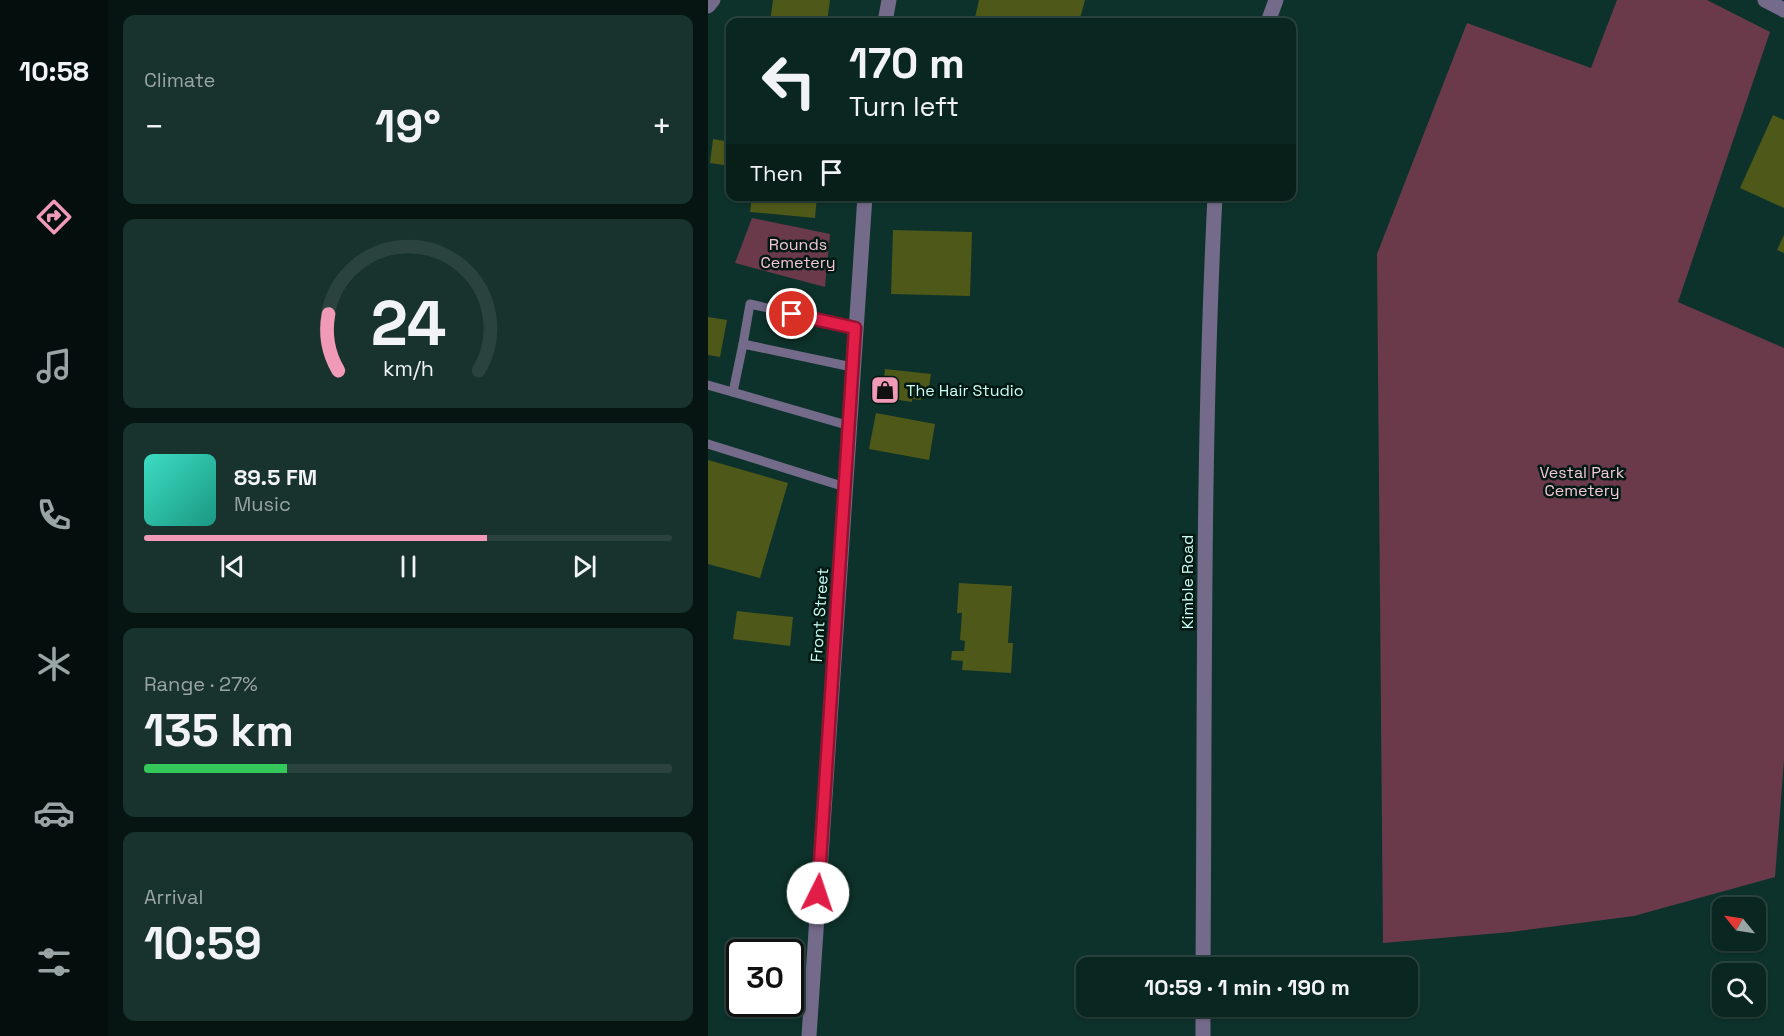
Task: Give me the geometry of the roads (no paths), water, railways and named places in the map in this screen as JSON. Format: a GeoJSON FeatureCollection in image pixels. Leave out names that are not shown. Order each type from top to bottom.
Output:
{"type":"FeatureCollection","features":[{"type":"Feature","properties":{"kind":"street"},"geometry":{"type":"LineString","coordinates":[[708,6],[713,0]]}},
{"type":"Feature","properties":{"kind":"street"},"geometry":{"type":"LineString","coordinates":[[886,18],[889,0]]}},
{"type":"Feature","properties":{"kind":"street"},"geometry":{"type":"LineString","coordinates":[[1269,18],[1276,0]]}},
{"type":"Feature","properties":{"kind":"street"},"geometry":{"type":"LineString","coordinates":[[1765,0],[1784,10]]}},
{"type":"Feature","properties":{"kind":"street","name":"Front Street"},"geometry":{"type":"LineString","coordinates":[[808,1036],[865,201]]}},
{"type":"Feature","properties":{"kind":"street","name":"Kimble Road"},"geometry":{"type":"LineString","coordinates":[[1203,957],[1206,473],[1209,312],[1215,201]]}},
{"type":"Feature","properties":{"kind":"street"},"geometry":{"type":"LineString","coordinates":[[1203,1017],[1203,1036]]}},
{"type":"Feature","properties":{"kind":"lane"},"geometry":{"type":"LineString","coordinates":[[733,392],[750,304],[855,328]]}},
{"type":"Feature","properties":{"kind":"lane"},"geometry":{"type":"LineString","coordinates":[[743,344],[852,367]]}},
{"type":"Feature","properties":{"kind":"lane"},"geometry":{"type":"LineString","coordinates":[[708,385],[850,426]]}},
{"type":"Feature","properties":{"kind":"lane"},"geometry":{"type":"LineString","coordinates":[[708,444],[845,487]]}},
{"type":"Feature","properties":{"kind":"place","name":"The Hair Studio"},"geometry":{"type":"Point","coordinates":[885,390]}},
{"type":"Feature","properties":{"kind":"park label","name":"Rounds Cemetery"},"geometry":{"type":"Point","coordinates":[798,253]}},
{"type":"Feature","properties":{"kind":"park label","name":"Vestal Park Cemetery"},"geometry":{"type":"Point","coordinates":[1582,481]}}]}
